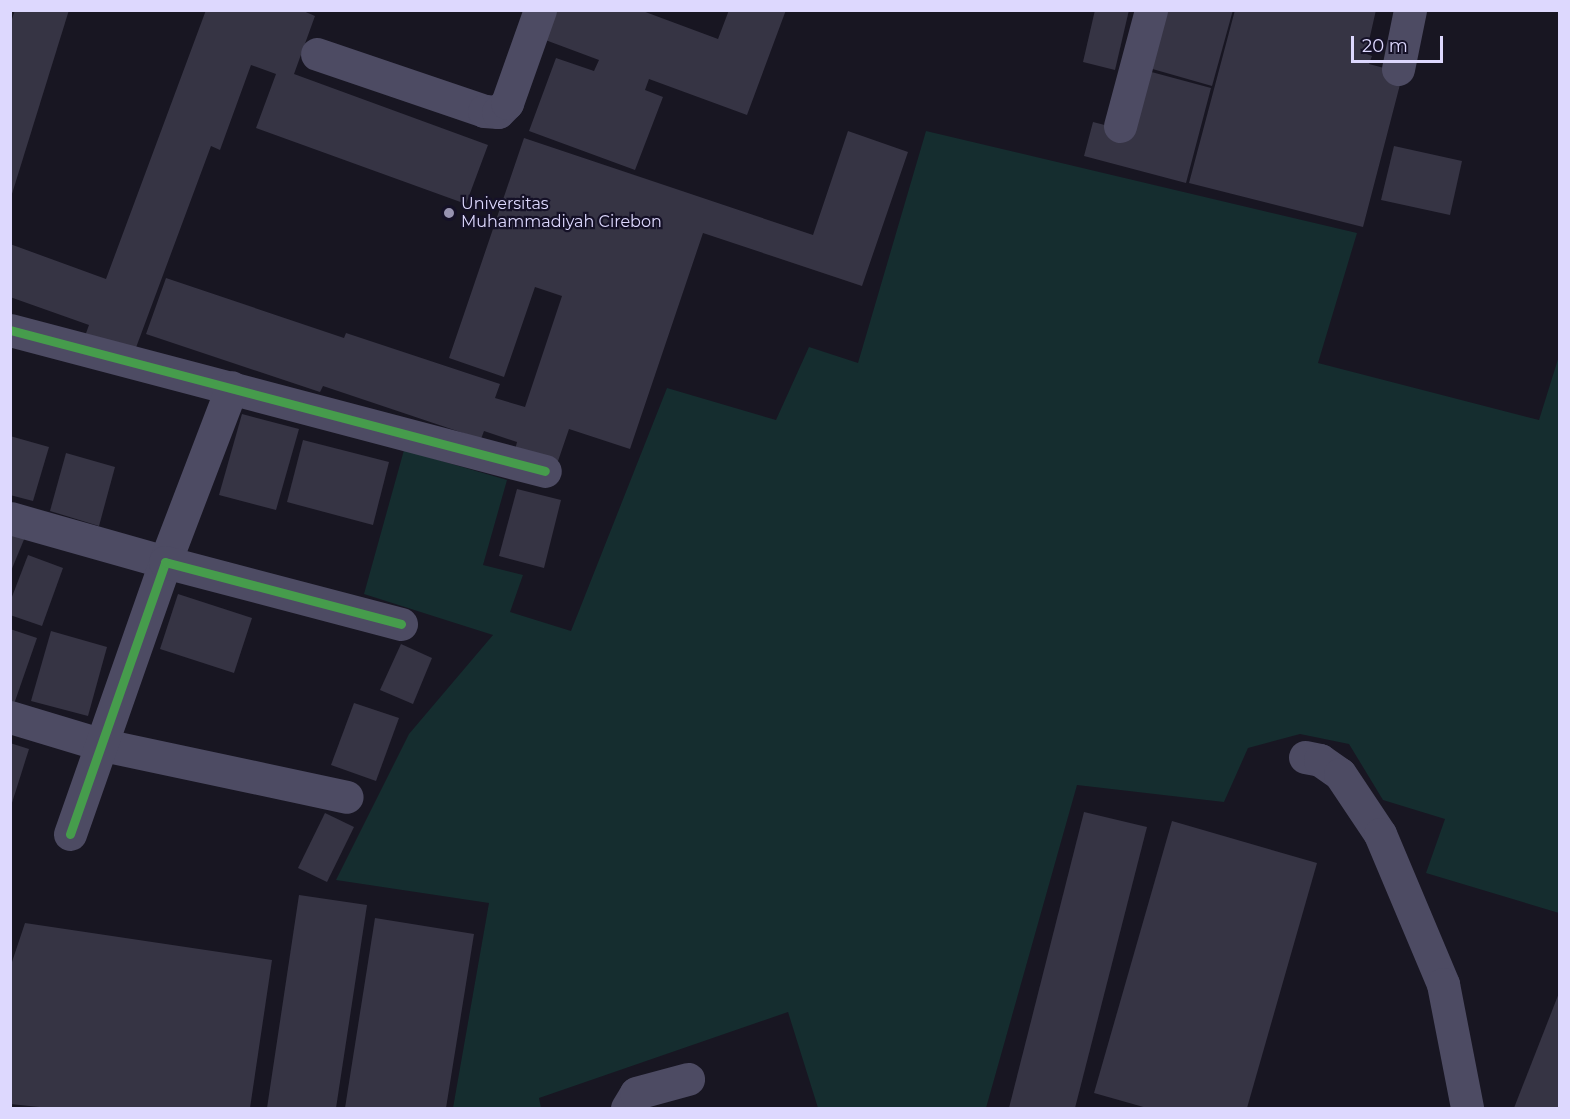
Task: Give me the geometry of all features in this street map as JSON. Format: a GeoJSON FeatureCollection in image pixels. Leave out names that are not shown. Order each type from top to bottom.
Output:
{"type":"FeatureCollection","features":[{"type":"Feature","properties":{"kind":"street"},"geometry":{"type":"LineString","coordinates":[[317,54],[484,111],[498,112],[507,103],[540,10]]}},
{"type":"Feature","properties":{"kind":"street"},"geometry":{"type":"LineString","coordinates":[[1120,126],[1151,10]]}},
{"type":"Feature","properties":{"kind":"street"},"geometry":{"type":"LineString","coordinates":[[1398,69],[1410,10]]}},
{"type":"Feature","properties":{"kind":"street"},"geometry":{"type":"LineString","coordinates":[[10,330],[545,471]]}},
{"type":"Feature","properties":{"kind":"street"},"geometry":{"type":"LineString","coordinates":[[70,834],[103,745],[165,562],[232,387]]}},
{"type":"Feature","properties":{"kind":"street"},"geometry":{"type":"LineString","coordinates":[[10,519],[401,624]]}},
{"type":"Feature","properties":{"kind":"street"},"geometry":{"type":"LineString","coordinates":[[10,717],[103,745],[347,797]]}},
{"type":"Feature","properties":{"kind":"street"},"geometry":{"type":"LineString","coordinates":[[1305,757],[1320,760],[1340,774],[1380,834],[1443,984],[1467,1108]]}},
{"type":"Feature","properties":{"kind":"street"},"geometry":{"type":"LineString","coordinates":[[627,1108],[636,1093],[688,1079]]}},
{"type":"Feature","properties":{"kind":"green space"},"geometry":{"type":"Polygon","coordinates":[[[926,131],[1357,233],[1318,363],[1539,420],[1559,356],[1559,913],[1426,873],[1445,819],[1383,800],[1349,744],[1300,734],[1248,748],[1224,802],[1077,785],[986,1108],[818,1108],[788,1012],[539,1098],[541,1108],[453,1108],[489,903],[336,880],[409,734],[493,635],[364,594],[404,450],[507,480],[483,565],[523,575],[510,612],[571,631],[667,388],[776,420],[809,347],[858,363],[926,131]]]}},
{"type":"Feature","properties":{"kind":"building"},"geometry":{"type":"Polygon","coordinates":[[[15,10],[69,10],[11,197],[10,25],[15,10]]]}},
{"type":"Feature","properties":{"kind":"building"},"geometry":{"type":"Polygon","coordinates":[[[206,10],[301,10],[315,16],[294,74],[488,145],[466,204],[256,128],[276,74],[251,65],[220,150],[211,146],[134,353],[85,336],[89,325],[10,297],[10,244],[106,279],[206,10]]]}},
{"type":"Feature","properties":{"kind":"building"},"geometry":{"type":"Polygon","coordinates":[[[550,10],[640,10],[718,39],[729,10],[786,10],[747,115],[649,79],[645,90],[663,97],[635,170],[529,131],[556,58],[594,71],[599,60],[540,38],[550,10]]]}},
{"type":"Feature","properties":{"kind":"building"},"geometry":{"type":"Polygon","coordinates":[[[1095,10],[1129,10],[1115,70],[1083,62],[1095,10]]]}},
{"type":"Feature","properties":{"kind":"building"},"geometry":{"type":"Polygon","coordinates":[[[1165,10],[1233,10],[1212,86],[1149,68],[1165,10]]]}},
{"type":"Feature","properties":{"kind":"building"},"geometry":{"type":"Polygon","coordinates":[[[1235,10],[1376,10],[1366,54],[1372,56],[1369,64],[1403,73],[1363,227],[1189,183],[1235,10]]]}},
{"type":"Feature","properties":{"kind":"building"},"geometry":{"type":"Polygon","coordinates":[[[1144,70],[1211,88],[1186,183],[1084,156],[1093,122],[1128,131],[1144,70]]]}},
{"type":"Feature","properties":{"kind":"building"},"geometry":{"type":"Polygon","coordinates":[[[848,131],[908,152],[862,286],[703,233],[630,449],[569,429],[557,464],[515,450],[517,442],[484,431],[481,439],[323,386],[320,392],[146,334],[166,278],[344,338],[346,333],[500,384],[495,398],[525,407],[562,296],[535,287],[504,377],[449,358],[524,138],[813,235],[848,131]]]}},
{"type":"Feature","properties":{"kind":"building"},"geometry":{"type":"Polygon","coordinates":[[[1394,146],[1462,161],[1450,215],[1381,200],[1394,146]]]}},
{"type":"Feature","properties":{"kind":"building"},"geometry":{"type":"Polygon","coordinates":[[[242,414],[299,429],[276,510],[219,495],[242,414]]]}},
{"type":"Feature","properties":{"kind":"building"},"geometry":{"type":"Polygon","coordinates":[[[10,436],[49,447],[33,501],[10,495],[10,436]]]}},
{"type":"Feature","properties":{"kind":"building"},"geometry":{"type":"Polygon","coordinates":[[[303,440],[389,462],[373,525],[287,502],[303,440]]]}},
{"type":"Feature","properties":{"kind":"building"},"geometry":{"type":"Polygon","coordinates":[[[66,453],[115,467],[99,526],[50,511],[66,453]]]}},
{"type":"Feature","properties":{"kind":"building"},"geometry":{"type":"Polygon","coordinates":[[[517,489],[561,500],[544,568],[499,556],[517,489]]]}},
{"type":"Feature","properties":{"kind":"building"},"geometry":{"type":"Polygon","coordinates":[[[10,531],[25,537],[11,571],[10,571],[10,531]]]}},
{"type":"Feature","properties":{"kind":"building"},"geometry":{"type":"Polygon","coordinates":[[[28,555],[63,568],[42,626],[10,615],[10,602],[28,555]]]}},
{"type":"Feature","properties":{"kind":"building"},"geometry":{"type":"Polygon","coordinates":[[[178,594],[252,618],[234,673],[160,649],[178,594]]]}},
{"type":"Feature","properties":{"kind":"building"},"geometry":{"type":"Polygon","coordinates":[[[10,629],[37,638],[14,704],[10,703],[10,629]]]}},
{"type":"Feature","properties":{"kind":"building"},"geometry":{"type":"Polygon","coordinates":[[[51,631],[107,647],[88,716],[31,701],[51,631]]]}},
{"type":"Feature","properties":{"kind":"building"},"geometry":{"type":"Polygon","coordinates":[[[401,644],[432,658],[413,704],[380,690],[401,644]]]}},
{"type":"Feature","properties":{"kind":"building"},"geometry":{"type":"Polygon","coordinates":[[[354,703],[399,718],[376,781],[331,765],[354,703]]]}},
{"type":"Feature","properties":{"kind":"building"},"geometry":{"type":"Polygon","coordinates":[[[10,743],[29,749],[11,806],[10,806],[10,743]]]}},
{"type":"Feature","properties":{"kind":"building"},"geometry":{"type":"Polygon","coordinates":[[[1084,812],[1147,827],[1075,1108],[1009,1108],[1084,812]]]}},
{"type":"Feature","properties":{"kind":"building"},"geometry":{"type":"Polygon","coordinates":[[[325,813],[354,827],[327,882],[298,868],[325,813]]]}},
{"type":"Feature","properties":{"kind":"building"},"geometry":{"type":"Polygon","coordinates":[[[1172,821],[1317,863],[1247,1108],[1147,1108],[1094,1093],[1172,821]]]}},
{"type":"Feature","properties":{"kind":"building"},"geometry":{"type":"Polygon","coordinates":[[[299,895],[367,905],[336,1108],[267,1108],[299,895]]]}},
{"type":"Feature","properties":{"kind":"building"},"geometry":{"type":"Polygon","coordinates":[[[375,918],[474,934],[446,1108],[345,1108],[375,918]]]}},
{"type":"Feature","properties":{"kind":"building"},"geometry":{"type":"Polygon","coordinates":[[[25,923],[272,960],[250,1108],[49,1108],[10,1104],[10,968],[25,923]]]}},
{"type":"Feature","properties":{"kind":"building"},"geometry":{"type":"Polygon","coordinates":[[[1559,993],[1560,1108],[1514,1108],[1559,993]]]}},
{"type":"Feature","properties":{"kind":"cycle path"},"geometry":{"type":"LineString","coordinates":[[10,330],[545,471]]}},
{"type":"Feature","properties":{"kind":"cycle path"},"geometry":{"type":"LineString","coordinates":[[70,834],[165,562],[401,624]]}},
{"type":"Feature","properties":{"kind":"place","name":"Universitas Muhammadiyah Cirebon"},"geometry":{"type":"Point","coordinates":[449,213]}}]}
